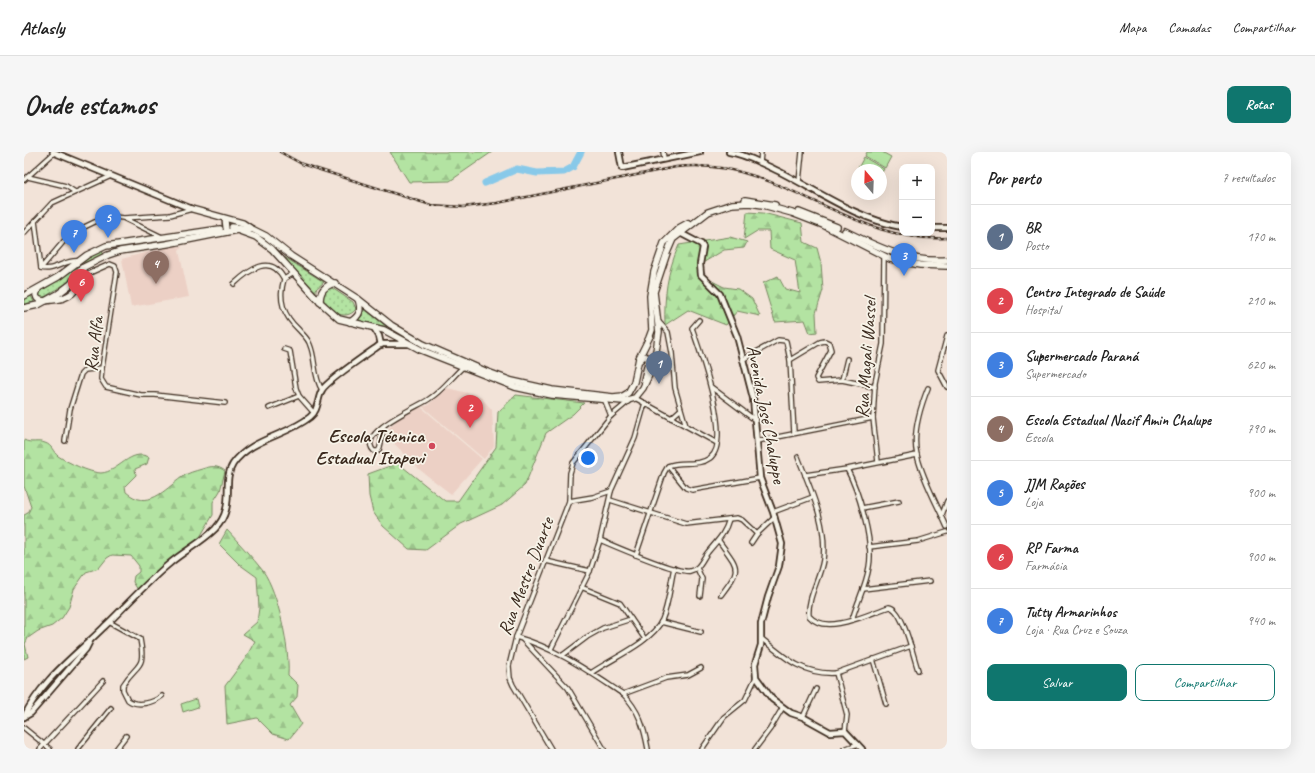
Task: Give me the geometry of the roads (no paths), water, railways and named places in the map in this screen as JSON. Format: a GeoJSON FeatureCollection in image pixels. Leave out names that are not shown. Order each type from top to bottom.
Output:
{"type":"FeatureCollection","features":[{"type":"Feature","properties":{"kind":"main road"},"geometry":{"type":"LineString","coordinates":[[53,153],[112,175],[192,209],[243,223],[266,236],[291,256],[335,283],[391,325],[418,341],[485,371],[512,381],[552,390],[619,397],[628,393],[634,382],[639,358],[652,330],[650,296],[654,272],[664,243],[679,228],[719,204],[734,200],[766,202],[809,215],[900,255],[922,260],[947,260]]}},
{"type":"Feature","properties":{"kind":"main road"},"geometry":{"type":"LineString","coordinates":[[24,308],[32,307],[64,289],[76,277],[82,268],[108,255],[120,251],[166,244],[237,230],[261,240],[334,315],[350,322],[374,328],[395,336],[408,344],[502,383],[531,391],[605,401],[633,399],[644,384],[654,364],[657,351],[658,321],[654,292],[658,278],[673,239],[708,212],[732,204],[749,203],[792,213],[818,223],[845,235],[884,257],[920,265],[947,267]]}},
{"type":"Feature","properties":{"kind":"main road"},"geometry":{"type":"LineString","coordinates":[[225,219],[226,228]]}},
{"type":"Feature","properties":{"kind":"main road"},"geometry":{"type":"LineString","coordinates":[[24,296],[58,277],[79,261],[106,246],[235,226],[252,229]]}},
{"type":"Feature","properties":{"kind":"main road"},"geometry":{"type":"LineString","coordinates":[[106,246],[108,255]]}},
{"type":"Feature","properties":{"kind":"main road"},"geometry":{"type":"LineString","coordinates":[[38,289],[36,295],[37,298],[43,301],[67,298],[74,291],[84,275],[82,268]]}},
{"type":"Feature","properties":{"kind":"main road"},"geometry":{"type":"LineString","coordinates":[[74,291],[76,277]]}},
{"type":"Feature","properties":{"kind":"main road"},"geometry":{"type":"LineString","coordinates":[[320,302],[321,293],[325,287],[335,283]]}},
{"type":"Feature","properties":{"kind":"main road"},"geometry":{"type":"LineString","coordinates":[[350,322],[358,316],[360,310],[358,299]]}},
{"type":"Feature","properties":{"kind":"main road"},"geometry":{"type":"LineString","coordinates":[[635,372],[641,358],[647,357],[648,361],[644,384]]}},
{"type":"Feature","properties":{"kind":"street"},"geometry":{"type":"LineString","coordinates":[[619,152],[622,168],[664,158],[700,152]]}},
{"type":"Feature","properties":{"kind":"street"},"geometry":{"type":"LineString","coordinates":[[663,152],[664,158]]}},
{"type":"Feature","properties":{"kind":"street"},"geometry":{"type":"LineString","coordinates":[[729,152],[760,162],[862,215],[899,226]]}},
{"type":"Feature","properties":{"kind":"street"},"geometry":{"type":"LineString","coordinates":[[760,162],[761,152]]}},
{"type":"Feature","properties":{"kind":"street"},"geometry":{"type":"LineString","coordinates":[[798,182],[802,152]]}},
{"type":"Feature","properties":{"kind":"street"},"geometry":{"type":"LineString","coordinates":[[26,178],[53,153]]}},
{"type":"Feature","properties":{"kind":"street"},"geometry":{"type":"LineString","coordinates":[[24,233],[52,203],[112,175]]}},
{"type":"Feature","properties":{"kind":"street"},"geometry":{"type":"LineString","coordinates":[[26,178],[66,186],[75,192]]}},
{"type":"Feature","properties":{"kind":"street"},"geometry":{"type":"LineString","coordinates":[[41,268],[73,232],[107,216],[123,218],[170,215],[192,209]]}},
{"type":"Feature","properties":{"kind":"street"},"geometry":{"type":"LineString","coordinates":[[123,218],[165,238]]}},
{"type":"Feature","properties":{"kind":"street"},"geometry":{"type":"LineString","coordinates":[[35,222],[41,268]]}},
{"type":"Feature","properties":{"kind":"street"},"geometry":{"type":"LineString","coordinates":[[935,228],[947,228]]}},
{"type":"Feature","properties":{"kind":"street","name":"Avenida José Chaluppe"},"geometry":{"type":"LineString","coordinates":[[680,233],[701,244],[703,247],[700,270],[701,275],[715,287],[724,301],[737,336],[752,398],[760,478],[774,515],[782,544],[782,554],[779,566],[762,614],[761,645],[755,664],[756,677]]}},
{"type":"Feature","properties":{"kind":"street","name":"Rua Magali Wassel"},"geometry":{"type":"LineString","coordinates":[[878,462],[873,418],[875,387],[883,344],[884,257]]}},
{"type":"Feature","properties":{"kind":"street"},"geometry":{"type":"LineString","coordinates":[[41,268],[47,270],[73,260],[79,261]]}},
{"type":"Feature","properties":{"kind":"street","name":"Rua Alfa"},"geometry":{"type":"LineString","coordinates":[[84,275],[110,264],[115,266],[117,272],[102,368],[101,379],[106,387],[130,391],[141,395],[155,395],[225,403]]}},
{"type":"Feature","properties":{"kind":"street"},"geometry":{"type":"LineString","coordinates":[[234,284],[250,271],[262,266],[275,267],[280,272],[284,280],[280,296],[282,303],[292,323],[308,340],[316,377],[322,390]]}},
{"type":"Feature","properties":{"kind":"street"},"geometry":{"type":"LineString","coordinates":[[284,280],[294,273]]}},
{"type":"Feature","properties":{"kind":"street"},"geometry":{"type":"LineString","coordinates":[[668,466],[702,462],[709,459],[714,454],[717,443],[716,415],[711,387],[692,328],[699,320]]}},
{"type":"Feature","properties":{"kind":"street"},"geometry":{"type":"LineString","coordinates":[[658,321],[668,332],[672,353],[675,388],[680,410],[686,426]]}},
{"type":"Feature","properties":{"kind":"street"},"geometry":{"type":"LineString","coordinates":[[374,328],[379,336],[381,345]]}},
{"type":"Feature","properties":{"kind":"street"},"geometry":{"type":"LineString","coordinates":[[947,336],[938,370],[947,387]]}},
{"type":"Feature","properties":{"kind":"street"},"geometry":{"type":"LineString","coordinates":[[742,360],[778,340],[783,340],[788,345],[794,433]]}},
{"type":"Feature","properties":{"kind":"street"},"geometry":{"type":"LineString","coordinates":[[790,360],[820,342],[825,341],[829,343],[831,350],[816,378],[820,383],[842,380],[875,387]]}},
{"type":"Feature","properties":{"kind":"street"},"geometry":{"type":"LineString","coordinates":[[24,717],[31,712],[86,649],[90,641],[158,573],[208,535],[221,522],[227,507],[230,472],[232,465],[238,458],[254,445],[305,420],[314,413],[322,390],[381,345],[408,344]]}},
{"type":"Feature","properties":{"kind":"street"},"geometry":{"type":"LineString","coordinates":[[284,349],[290,351],[294,380],[299,396],[314,413]]}},
{"type":"Feature","properties":{"kind":"street"},"geometry":{"type":"LineString","coordinates":[[842,380],[847,359]]}},
{"type":"Feature","properties":{"kind":"street"},"geometry":{"type":"LineString","coordinates":[[384,426],[380,436],[381,447],[378,451],[374,451],[371,443],[384,426],[399,414],[430,399],[463,367]]}},
{"type":"Feature","properties":{"kind":"street"},"geometry":{"type":"LineString","coordinates":[[65,441],[70,409],[81,374],[85,370],[102,368]]}},
{"type":"Feature","properties":{"kind":"street"},"geometry":{"type":"LineString","coordinates":[[711,387],[755,420]]}},
{"type":"Feature","properties":{"kind":"street"},"geometry":{"type":"LineString","coordinates":[[928,388],[917,426],[917,455],[947,527]]}},
{"type":"Feature","properties":{"kind":"street"},"geometry":{"type":"LineString","coordinates":[[270,408],[299,396]]}},
{"type":"Feature","properties":{"kind":"street"},"geometry":{"type":"LineString","coordinates":[[633,399],[645,403],[717,443]]}},
{"type":"Feature","properties":{"kind":"street","name":"Rua Mestre Duarte"},"geometry":{"type":"LineString","coordinates":[[552,749],[510,678],[508,666],[516,637],[569,501],[570,473],[573,463],[611,416],[633,399]]}},
{"type":"Feature","properties":{"kind":"street"},"geometry":{"type":"LineString","coordinates":[[605,401],[611,416]]}},
{"type":"Feature","properties":{"kind":"street"},"geometry":{"type":"LineString","coordinates":[[550,649],[590,571],[600,540],[611,491],[635,438],[645,403]]}},
{"type":"Feature","properties":{"kind":"street"},"geometry":{"type":"LineString","coordinates":[[671,418],[680,410]]}},
{"type":"Feature","properties":{"kind":"street"},"geometry":{"type":"LineString","coordinates":[[757,441],[873,418]]}},
{"type":"Feature","properties":{"kind":"street"},"geometry":{"type":"LineString","coordinates":[[805,475],[847,469],[917,455]]}},
{"type":"Feature","properties":{"kind":"street"},"geometry":{"type":"LineString","coordinates":[[798,457],[819,518],[823,558],[810,604],[809,616],[818,624],[827,624],[852,620],[892,607],[898,612],[911,646],[918,670]]}},
{"type":"Feature","properties":{"kind":"street"},"geometry":{"type":"LineString","coordinates":[[668,466],[686,488],[692,490],[760,478]]}},
{"type":"Feature","properties":{"kind":"street"},"geometry":{"type":"LineString","coordinates":[[636,555],[664,473],[668,466]]}},
{"type":"Feature","properties":{"kind":"street"},"geometry":{"type":"LineString","coordinates":[[847,469],[862,508],[870,561],[863,590],[852,620]]}},
{"type":"Feature","properties":{"kind":"street"},"geometry":{"type":"LineString","coordinates":[[569,501],[593,497],[611,491]]}},
{"type":"Feature","properties":{"kind":"street"},"geometry":{"type":"LineString","coordinates":[[751,542],[774,515],[813,497]]}},
{"type":"Feature","properties":{"kind":"street"},"geometry":{"type":"LineString","coordinates":[[610,500],[686,524],[730,519],[742,520],[757,534]]}},
{"type":"Feature","properties":{"kind":"street"},"geometry":{"type":"LineString","coordinates":[[862,508],[899,501]]}},
{"type":"Feature","properties":{"kind":"street"},"geometry":{"type":"LineString","coordinates":[[942,514],[947,501]]}},
{"type":"Feature","properties":{"kind":"street"},"geometry":{"type":"LineString","coordinates":[[600,540],[636,555],[689,572],[696,568],[719,541],[730,519]]}},
{"type":"Feature","properties":{"kind":"street"},"geometry":{"type":"LineString","coordinates":[[869,547],[918,541],[947,532]]}},
{"type":"Feature","properties":{"kind":"street"},"geometry":{"type":"LineString","coordinates":[[719,541],[731,558],[737,571],[736,576],[721,595]]}},
{"type":"Feature","properties":{"kind":"street"},"geometry":{"type":"LineString","coordinates":[[546,562],[590,571]]}},
{"type":"Feature","properties":{"kind":"street"},"geometry":{"type":"LineString","coordinates":[[591,673],[645,639],[661,622],[674,568]]}},
{"type":"Feature","properties":{"kind":"street"},"geometry":{"type":"LineString","coordinates":[[696,568],[702,579],[700,596]]}},
{"type":"Feature","properties":{"kind":"street"},"geometry":{"type":"LineString","coordinates":[[863,590],[930,580]]}},
{"type":"Feature","properties":{"kind":"street"},"geometry":{"type":"LineString","coordinates":[[581,587],[620,603],[645,639]]}},
{"type":"Feature","properties":{"kind":"street"},"geometry":{"type":"LineString","coordinates":[[563,655],[587,637],[603,628],[631,619]]}},
{"type":"Feature","properties":{"kind":"street"},"geometry":{"type":"LineString","coordinates":[[109,622],[140,639],[142,660],[138,669],[123,685],[123,690],[128,700],[140,704],[156,701],[162,696]]}},
{"type":"Feature","properties":{"kind":"street"},"geometry":{"type":"LineString","coordinates":[[661,622],[701,632]]}},
{"type":"Feature","properties":{"kind":"street"},"geometry":{"type":"LineString","coordinates":[[516,637],[563,655],[623,694],[631,702],[643,722],[648,749]]}},
{"type":"Feature","properties":{"kind":"street"},"geometry":{"type":"LineString","coordinates":[[761,638],[793,663],[805,670],[816,672],[836,673],[911,646]]}},
{"type":"Feature","properties":{"kind":"street"},"geometry":{"type":"LineString","coordinates":[[522,639],[568,688],[604,749]]}},
{"type":"Feature","properties":{"kind":"street"},"geometry":{"type":"LineString","coordinates":[[874,659],[886,704]]}},
{"type":"Feature","properties":{"kind":"street"},"geometry":{"type":"LineString","coordinates":[[623,694],[666,678],[688,675],[701,668]]}},
{"type":"Feature","properties":{"kind":"street"},"geometry":{"type":"LineString","coordinates":[[836,673],[848,715],[845,731]]}},
{"type":"Feature","properties":{"kind":"street"},"geometry":{"type":"LineString","coordinates":[[702,749],[724,717],[745,700],[756,677],[772,699],[790,712],[803,717],[830,732],[845,731],[862,749]]}},
{"type":"Feature","properties":{"kind":"street"},"geometry":{"type":"LineString","coordinates":[[40,749],[103,681]]}},
{"type":"Feature","properties":{"kind":"street"},"geometry":{"type":"LineString","coordinates":[[803,717],[816,689]]}},
{"type":"Feature","properties":{"kind":"street"},"geometry":{"type":"LineString","coordinates":[[755,749],[770,729],[783,707]]}},
{"type":"Feature","properties":{"kind":"street"},"geometry":{"type":"LineString","coordinates":[[78,749],[111,708]]}},
{"type":"Feature","properties":{"kind":"street"},"geometry":{"type":"LineString","coordinates":[[24,728],[50,749]]}},
{"type":"Feature","properties":{"kind":"street"},"geometry":{"type":"LineString","coordinates":[[116,749],[126,736]]}},
{"type":"Feature","properties":{"kind":"street"},"geometry":{"type":"LineString","coordinates":[[844,749],[858,744]]}},
{"type":"Feature","properties":{"kind":"waterway"},"geometry":{"type":"LineString","coordinates":[[485,183],[517,169],[537,173],[564,172],[573,167],[581,152]]}},
{"type":"Feature","properties":{"kind":"railway"},"geometry":{"type":"LineString","coordinates":[[280,152],[302,164],[431,205],[463,207],[497,203],[676,167],[696,166],[725,168],[754,176],[778,185],[848,217],[872,226],[921,238],[947,238]]}},
{"type":"Feature","properties":{"kind":"place","name":"JJM Rações"},"geometry":{"type":"Point","coordinates":[108,238]}},
{"type":"Feature","properties":{"kind":"place","name":"Tutty Armarinhos"},"geometry":{"type":"Point","coordinates":[74,253]}},
{"type":"Feature","properties":{"kind":"place","name":"Supermercado Paraná"},"geometry":{"type":"Point","coordinates":[904,276]}},
{"type":"Feature","properties":{"kind":"place","name":"Escola Estadual Nacif Amin Chalupe"},"geometry":{"type":"Point","coordinates":[156,284]}},
{"type":"Feature","properties":{"kind":"place","name":"RP Farma"},"geometry":{"type":"Point","coordinates":[81,302]}},
{"type":"Feature","properties":{"kind":"place","name":"BR"},"geometry":{"type":"Point","coordinates":[659,384]}},
{"type":"Feature","properties":{"kind":"place","name":"Centro Integrado de Saúde"},"geometry":{"type":"Point","coordinates":[470,428]}},
{"type":"Feature","properties":{"kind":"place","name":"Escola Técnica Estadual Itapevi"},"geometry":{"type":"Point","coordinates":[432,446]}}]}
